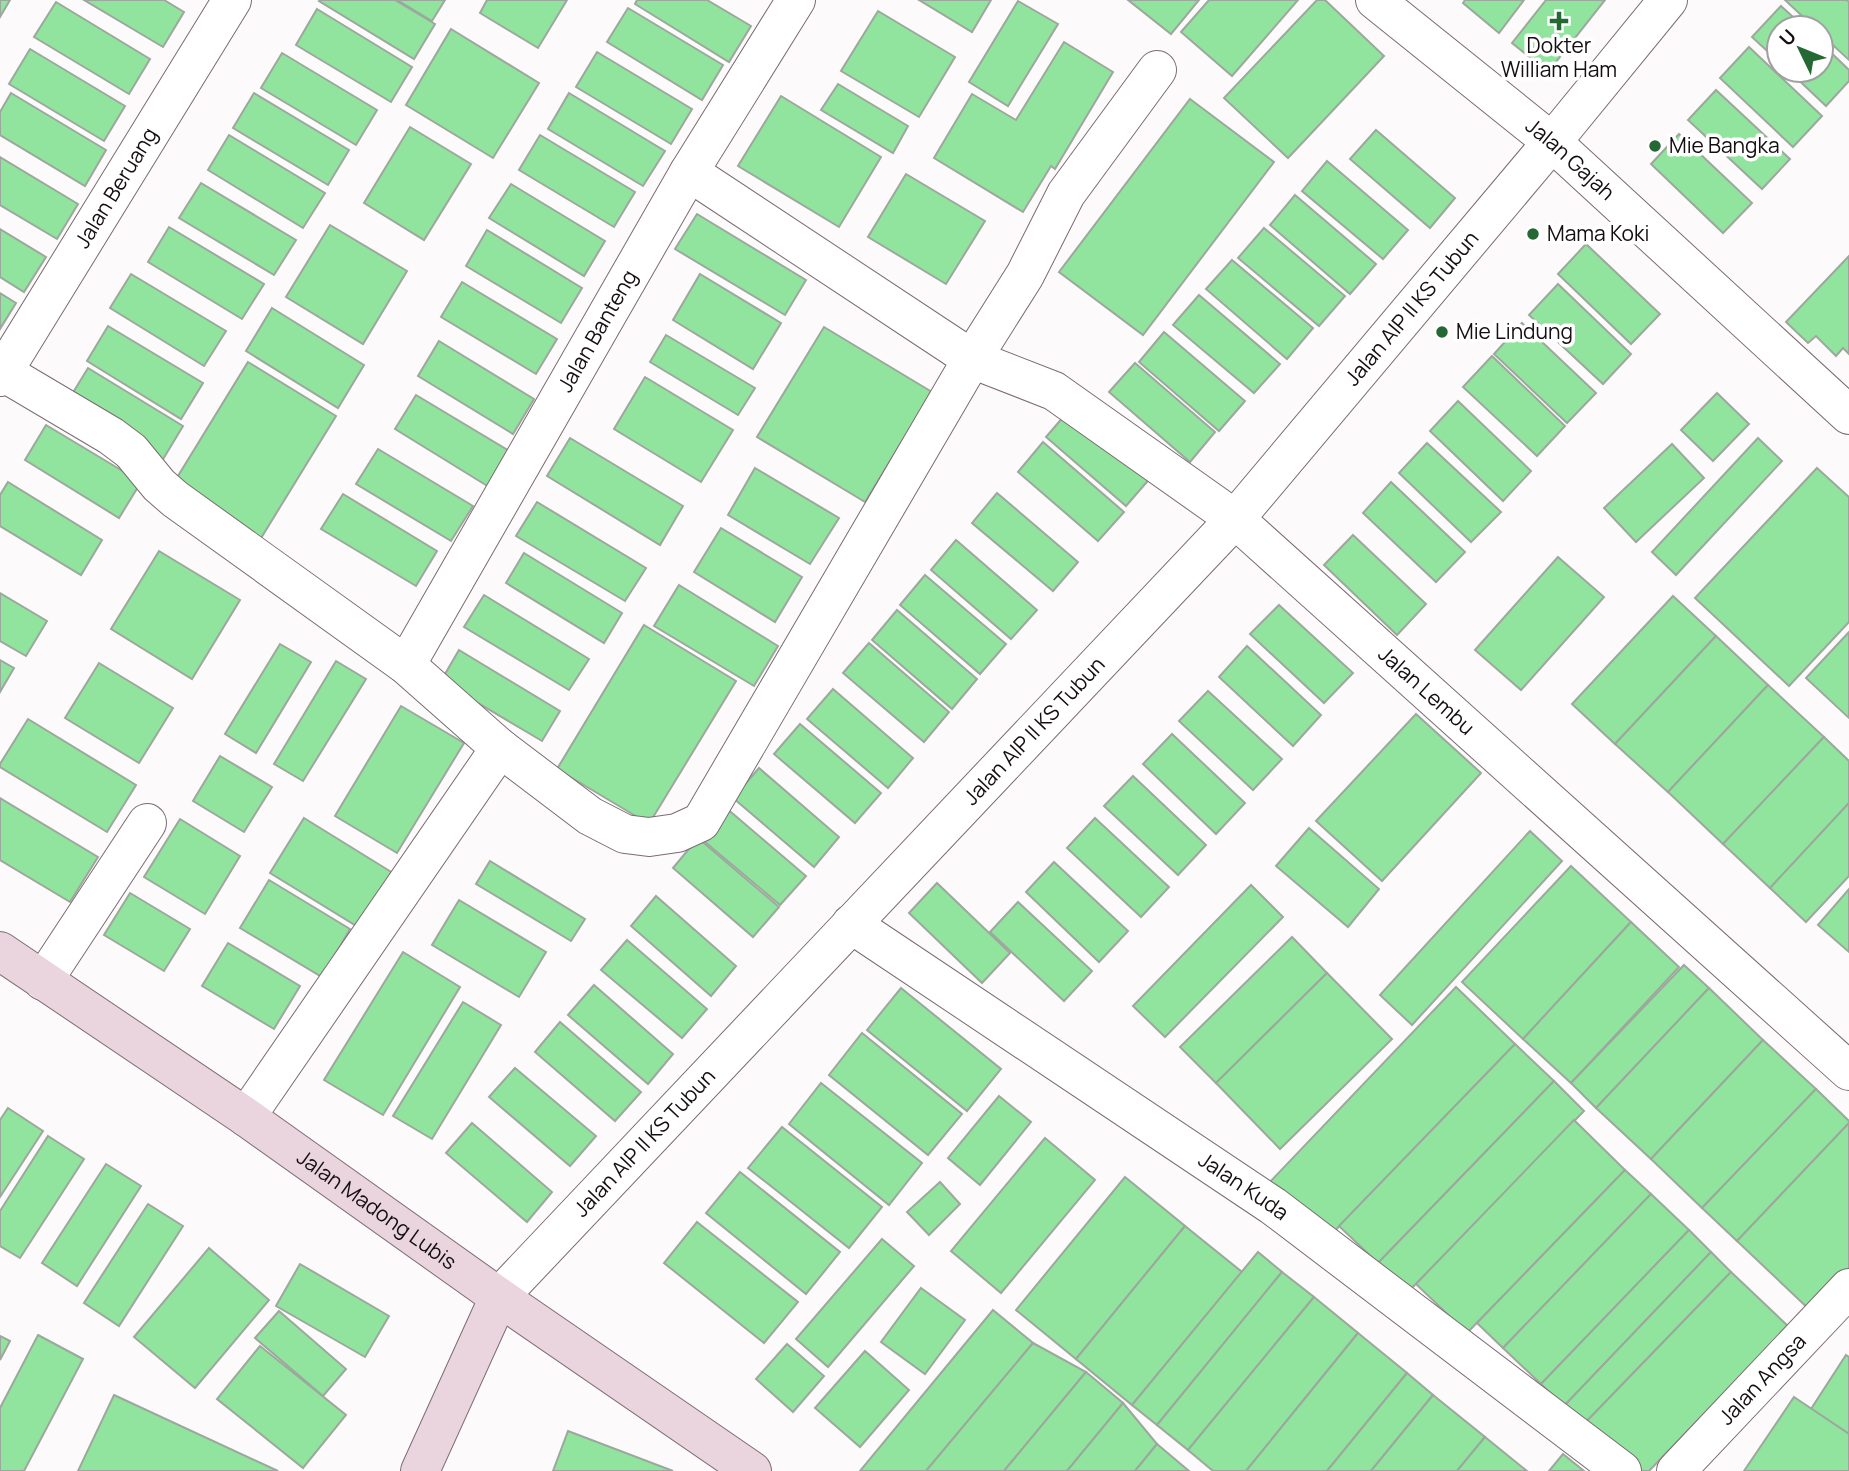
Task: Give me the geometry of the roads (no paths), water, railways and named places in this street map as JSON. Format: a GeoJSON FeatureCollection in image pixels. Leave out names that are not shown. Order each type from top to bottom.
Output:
{"type":"FeatureCollection","features":[{"type":"Feature","properties":{"kind":"street","name":"Jalan Beruang"},"geometry":{"type":"LineString","coordinates":[[1,374],[232,0]]}},
{"type":"Feature","properties":{"kind":"street","name":"Jalan Banteng"},"geometry":{"type":"LineString","coordinates":[[406,665],[689,172],[796,0]]}},
{"type":"Feature","properties":{"kind":"street","name":"Jalan Gajah"},"geometry":{"type":"LineString","coordinates":[[1375,0],[1552,142],[1849,415]]}},
{"type":"Feature","properties":{"kind":"street","name":"Jalan AIP II KS Tubun"},"geometry":{"type":"LineString","coordinates":[[420,1471],[499,1297],[1235,519],[1668,0]]}},
{"type":"Feature","properties":{"kind":"street"},"geometry":{"type":"LineString","coordinates":[[1,374],[111,436],[131,451],[159,485],[175,499],[406,665],[500,748],[590,816],[625,834],[649,837],[677,833],[701,822],[972,359],[1026,275],[1066,194],[1157,70]]}},
{"type":"Feature","properties":{"kind":"street","name":"Jalan Lembu"},"geometry":{"type":"LineString","coordinates":[[689,172],[972,359],[1054,391],[1235,519],[1849,1071]]}},
{"type":"Feature","properties":{"kind":"street"},"geometry":{"type":"LineString","coordinates":[[246,1118],[500,748]]}},
{"type":"Feature","properties":{"kind":"street"},"geometry":{"type":"LineString","coordinates":[[43,981],[147,822]]}},
{"type":"Feature","properties":{"kind":"street","name":"Jalan Kuda"},"geometry":{"type":"LineString","coordinates":[[851,924],[1273,1206],[1622,1471]]}},
{"type":"Feature","properties":{"kind":"street","name":"Jalan Madong Lubis"},"geometry":{"type":"LineString","coordinates":[[0,951],[246,1118],[752,1471]]}},
{"type":"Feature","properties":{"kind":"street","name":"Jalan Angsa"},"geometry":{"type":"LineString","coordinates":[[1676,1471],[1849,1288]]}},
{"type":"Feature","properties":{"kind":"place","name":"Dokter William Ham"},"geometry":{"type":"Point","coordinates":[1559,21]}},
{"type":"Feature","properties":{"kind":"place","name":"Mie Bangka"},"geometry":{"type":"Point","coordinates":[1655,146]}},
{"type":"Feature","properties":{"kind":"place","name":"Mama Koki"},"geometry":{"type":"Point","coordinates":[1533,234]}},
{"type":"Feature","properties":{"kind":"place","name":"Mie Lindung"},"geometry":{"type":"Point","coordinates":[1442,332]}}]}
